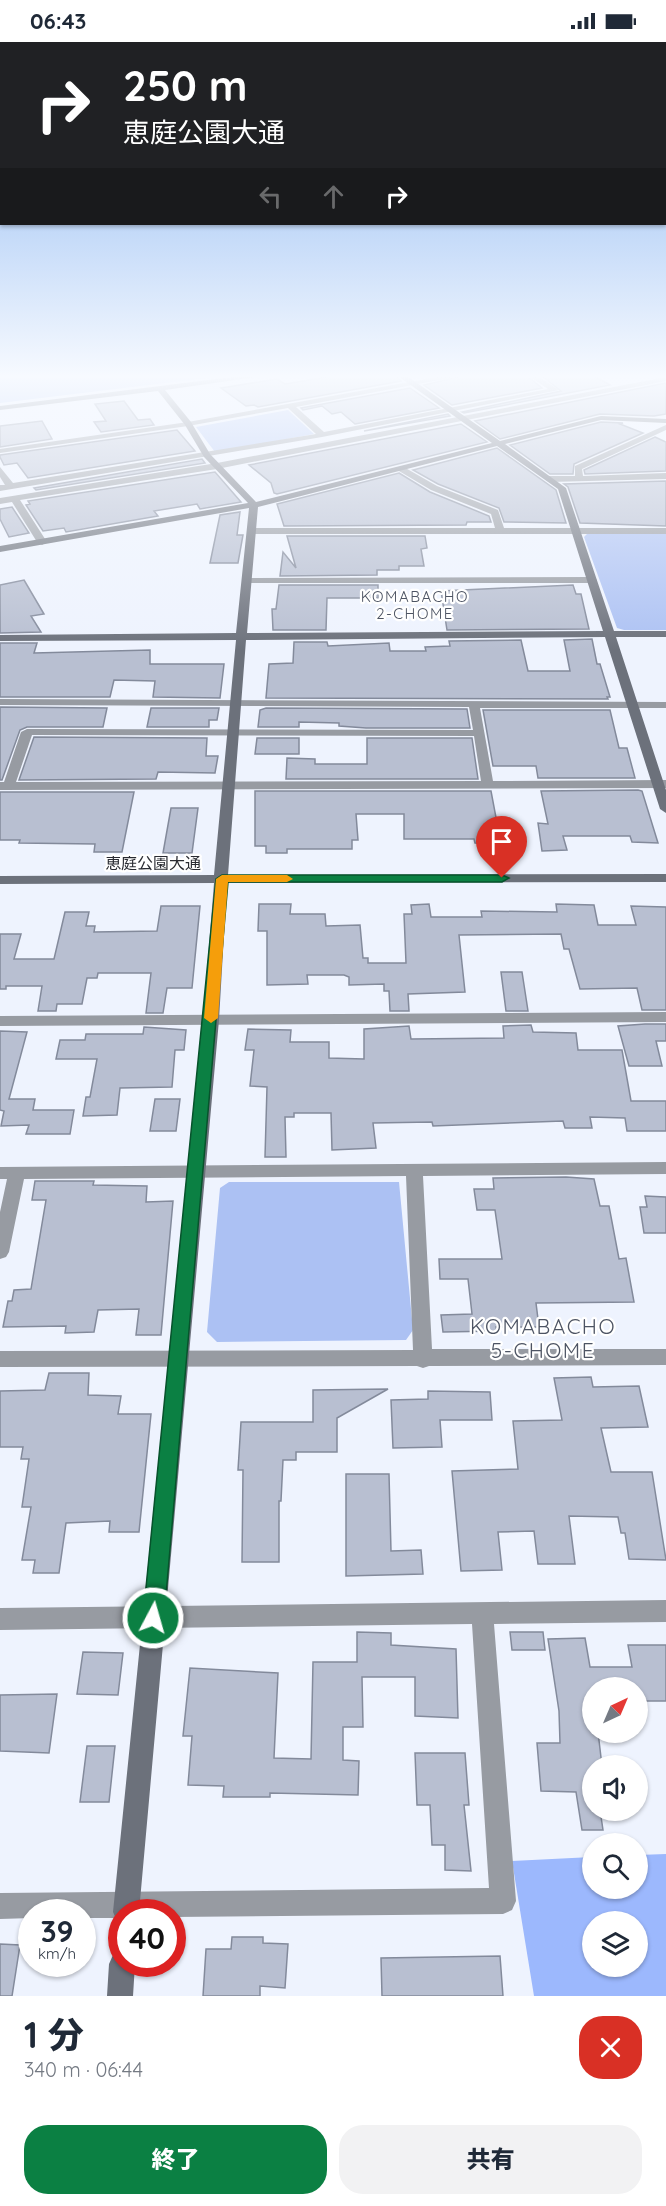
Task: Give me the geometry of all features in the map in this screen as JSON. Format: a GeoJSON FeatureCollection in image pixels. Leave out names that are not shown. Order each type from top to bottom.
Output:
{"type":"FeatureCollection","features":[{"type":"Feature","properties":{"kind":"street"},"geometry":{"type":"LineString","coordinates":[[0,489],[164,467]]}},
{"type":"Feature","properties":{"kind":"street"},"geometry":{"type":"LineString","coordinates":[[0,501],[180,467]]}},
{"type":"Feature","properties":{"kind":"street"},"geometry":{"type":"LineString","coordinates":[[127,1899],[197,1172],[222,879],[227,786],[253,531],[254,505],[218,467]]}},
{"type":"Feature","properties":{"kind":"street"},"geometry":{"type":"LineString","coordinates":[[0,549],[254,505],[409,467]]}},
{"type":"Feature","properties":{"kind":"street"},"geometry":{"type":"LineString","coordinates":[[532,467],[562,488],[632,705],[662,784],[666,808]]}},
{"type":"Feature","properties":{"kind":"street"},"geometry":{"type":"LineString","coordinates":[[579,476],[580,467]]}},
{"type":"Feature","properties":{"kind":"street"},"geometry":{"type":"LineString","coordinates":[[402,469],[434,488],[495,512],[500,531]]}},
{"type":"Feature","properties":{"kind":"street"},"geometry":{"type":"LineString","coordinates":[[0,470],[10,487]]}},
{"type":"Feature","properties":{"kind":"street"},"geometry":{"type":"LineString","coordinates":[[549,479],[579,476],[666,476]]}},
{"type":"Feature","properties":{"kind":"street"},"geometry":{"type":"LineString","coordinates":[[15,499],[42,542]]}},
{"type":"Feature","properties":{"kind":"street"},"geometry":{"type":"LineString","coordinates":[[253,531],[666,531]]}},
{"type":"Feature","properties":{"kind":"street"},"geometry":{"type":"LineString","coordinates":[[248,581],[591,580]]}},
{"type":"Feature","properties":{"kind":"street"},"geometry":{"type":"LineString","coordinates":[[0,638],[666,634]]}},
{"type":"Feature","properties":{"kind":"street"},"geometry":{"type":"LineString","coordinates":[[0,702],[666,705]]}},
{"type":"Feature","properties":{"kind":"street"},"geometry":{"type":"LineString","coordinates":[[474,704],[488,785]]}},
{"type":"Feature","properties":{"kind":"street"},"geometry":{"type":"LineString","coordinates":[[478,733],[27,732],[4,786],[662,784]]}},
{"type":"Feature","properties":{"kind":"street","name":"恵庭公園大通"},"geometry":{"type":"LineString","coordinates":[[0,880],[666,878]]}},
{"type":"Feature","properties":{"kind":"street"},"geometry":{"type":"LineString","coordinates":[[0,1021],[666,1017]]}},
{"type":"Feature","properties":{"kind":"street"},"geometry":{"type":"LineString","coordinates":[[0,1252],[9,1173],[666,1168]]}},
{"type":"Feature","properties":{"kind":"street"},"geometry":{"type":"LineString","coordinates":[[414,1170],[423,1360]]}},
{"type":"Feature","properties":{"kind":"street"},"geometry":{"type":"LineString","coordinates":[[0,1359],[423,1360],[666,1357]]}},
{"type":"Feature","properties":{"kind":"street"},"geometry":{"type":"LineString","coordinates":[[0,1619],[666,1611]]}},
{"type":"Feature","properties":{"kind":"street"},"geometry":{"type":"LineString","coordinates":[[186,1908],[504,1901],[482,1613]]}},
{"type":"Feature","properties":{"kind":"street"},"geometry":{"type":"LineString","coordinates":[[0,1906],[108,1909]]}},
{"type":"Feature","properties":{"kind":"street"},"geometry":{"type":"LineString","coordinates":[[120,1996],[121,1977]]}},
{"type":"Feature","properties":{"kind":"shaded area"},"geometry":{"type":"Polygon","coordinates":[[[588,533],[666,533],[666,630],[617,628],[584,537],[588,533]]]}},
{"type":"Feature","properties":{"kind":"shaded area"},"geometry":{"type":"Polygon","coordinates":[[[229,1182],[399,1182],[413,1330],[406,1340],[217,1342],[207,1332],[220,1188],[229,1182]]]}},
{"type":"Feature","properties":{"kind":"shaded area"},"geometry":{"type":"Polygon","coordinates":[[[666,1854],[666,1996],[534,1996],[512,1861],[582,1858],[582,1899],[648,1899],[648,1855],[666,1854]]]}},
{"type":"Feature","properties":{"kind":"building"},"geometry":{"type":"Polygon","coordinates":[[[20,467],[95,467],[28,478],[20,467]]]}},
{"type":"Feature","properties":{"kind":"building"},"geometry":{"type":"Polygon","coordinates":[[[155,467],[179,467],[36,490],[34,488],[155,467]]]}},
{"type":"Feature","properties":{"kind":"building"},"geometry":{"type":"Polygon","coordinates":[[[252,467],[385,467],[277,494],[274,493],[271,483],[252,467]]]}},
{"type":"Feature","properties":{"kind":"building"},"geometry":{"type":"Polygon","coordinates":[[[424,467],[524,467],[556,490],[566,523],[504,522],[499,508],[438,484],[413,470],[424,467]]]}},
{"type":"Feature","properties":{"kind":"building"},"geometry":{"type":"Polygon","coordinates":[[[541,467],[574,467],[573,474],[550,474],[541,467]]]}},
{"type":"Feature","properties":{"kind":"building"},"geometry":{"type":"Polygon","coordinates":[[[590,467],[666,467],[666,471],[585,474],[584,470],[590,467]]]}},
{"type":"Feature","properties":{"kind":"building"},"geometry":{"type":"Polygon","coordinates":[[[215,472],[241,502],[200,509],[197,504],[154,511],[158,516],[66,532],[64,528],[43,531],[26,505],[30,504],[28,501],[215,472]]]}},
{"type":"Feature","properties":{"kind":"building"},"geometry":{"type":"Polygon","coordinates":[[[399,473],[430,492],[489,516],[491,522],[467,522],[466,525],[284,526],[277,504],[399,473]]]}},
{"type":"Feature","properties":{"kind":"building"},"geometry":{"type":"Polygon","coordinates":[[[666,481],[666,526],[580,523],[568,487],[564,484],[666,481]]]}},
{"type":"Feature","properties":{"kind":"building"},"geometry":{"type":"Polygon","coordinates":[[[12,507],[29,533],[9,537],[0,519],[0,509],[12,507]]]}},
{"type":"Feature","properties":{"kind":"building"},"geometry":{"type":"Polygon","coordinates":[[[240,512],[237,535],[243,535],[238,563],[210,563],[220,515],[240,512]]]}},
{"type":"Feature","properties":{"kind":"building"},"geometry":{"type":"Polygon","coordinates":[[[287,536],[425,536],[427,548],[421,549],[424,566],[399,566],[399,570],[377,570],[377,575],[280,576],[283,552],[296,568],[287,536]]]}},
{"type":"Feature","properties":{"kind":"building"},"geometry":{"type":"Polygon","coordinates":[[[24,580],[44,614],[31,616],[41,632],[0,633],[0,585],[24,580]]]}},
{"type":"Feature","properties":{"kind":"building"},"geometry":{"type":"Polygon","coordinates":[[[279,585],[378,585],[378,598],[327,598],[326,630],[273,630],[272,609],[276,609],[279,585]]]}},
{"type":"Feature","properties":{"kind":"building"},"geometry":{"type":"Polygon","coordinates":[[[573,585],[576,594],[581,594],[589,629],[447,630],[441,591],[573,585]]]}},
{"type":"Feature","properties":{"kind":"building"},"geometry":{"type":"Polygon","coordinates":[[[592,639],[597,664],[600,664],[610,697],[607,697],[608,699],[266,698],[269,664],[293,663],[294,642],[327,642],[328,646],[389,643],[390,651],[426,651],[425,647],[450,646],[449,641],[521,640],[528,671],[570,671],[564,640],[592,639]]]}},
{"type":"Feature","properties":{"kind":"building"},"geometry":{"type":"Polygon","coordinates":[[[0,643],[37,643],[34,653],[150,650],[150,664],[224,664],[220,698],[153,697],[155,681],[114,680],[110,697],[0,697],[0,643]]]}},
{"type":"Feature","properties":{"kind":"building"},"geometry":{"type":"Polygon","coordinates":[[[0,707],[107,708],[103,727],[27,727],[20,730],[2,780],[0,780],[0,707]]]}},
{"type":"Feature","properties":{"kind":"building"},"geometry":{"type":"Polygon","coordinates":[[[151,708],[219,708],[217,720],[209,720],[209,727],[147,727],[151,708]]]}},
{"type":"Feature","properties":{"kind":"building"},"geometry":{"type":"Polygon","coordinates":[[[266,708],[467,709],[470,728],[366,728],[339,726],[339,723],[299,722],[299,727],[258,727],[260,710],[266,708]]]}},
{"type":"Feature","properties":{"kind":"building"},"geometry":{"type":"Polygon","coordinates":[[[483,710],[610,710],[619,748],[627,748],[635,778],[538,778],[536,766],[493,766],[483,710]]]}},
{"type":"Feature","properties":{"kind":"building"},"geometry":{"type":"Polygon","coordinates":[[[34,737],[207,738],[206,756],[218,756],[215,773],[158,772],[156,779],[19,780],[34,737]]]}},
{"type":"Feature","properties":{"kind":"building"},"geometry":{"type":"Polygon","coordinates":[[[257,738],[299,738],[299,754],[255,754],[257,738]]]}},
{"type":"Feature","properties":{"kind":"building"},"geometry":{"type":"Polygon","coordinates":[[[367,738],[472,738],[478,779],[286,779],[287,758],[315,759],[315,764],[367,764],[367,738]]]}},
{"type":"Feature","properties":{"kind":"building"},"geometry":{"type":"Polygon","coordinates":[[[255,791],[491,791],[501,844],[475,843],[474,839],[404,839],[404,814],[356,814],[358,840],[352,840],[352,849],[287,849],[287,853],[266,853],[266,846],[255,846],[255,791]]]}},
{"type":"Feature","properties":{"kind":"building"},"geometry":{"type":"Polygon","coordinates":[[[541,791],[642,791],[658,843],[632,842],[630,836],[563,836],[567,850],[542,851],[538,823],[548,824],[541,791]]]}},
{"type":"Feature","properties":{"kind":"building"},"geometry":{"type":"Polygon","coordinates":[[[0,792],[134,792],[122,852],[94,852],[95,844],[19,843],[20,840],[0,840],[0,792]]]}},
{"type":"Feature","properties":{"kind":"building"},"geometry":{"type":"Polygon","coordinates":[[[171,808],[198,808],[192,853],[163,853],[171,808]]]}},
{"type":"Feature","properties":{"kind":"building"},"geometry":{"type":"Polygon","coordinates":[[[259,904],[291,904],[290,914],[325,914],[326,926],[360,925],[363,958],[368,958],[368,963],[406,963],[404,914],[412,914],[411,905],[429,904],[431,917],[482,917],[481,911],[557,912],[556,904],[594,905],[598,925],[636,925],[631,906],[666,907],[666,1010],[642,1010],[637,988],[580,989],[569,949],[564,949],[561,934],[459,935],[465,992],[408,994],[409,1011],[390,1011],[389,991],[384,991],[384,984],[349,985],[349,977],[344,975],[307,975],[308,984],[267,985],[267,931],[258,931],[259,904]]]}},
{"type":"Feature","properties":{"kind":"building"},"geometry":{"type":"Polygon","coordinates":[[[161,906],[200,906],[192,988],[167,988],[163,1013],[146,1013],[151,973],[98,973],[97,978],[87,978],[82,1004],[57,1004],[56,1011],[38,1011],[42,986],[6,986],[6,989],[0,989],[0,934],[21,934],[14,959],[54,959],[65,912],[89,912],[86,926],[95,926],[94,932],[157,931],[161,906]]]}},
{"type":"Feature","properties":{"kind":"building"},"geometry":{"type":"Polygon","coordinates":[[[501,972],[522,972],[528,1011],[506,1011],[501,972]]]}},
{"type":"Feature","properties":{"kind":"building"},"geometry":{"type":"Polygon","coordinates":[[[666,1024],[666,1041],[656,1041],[662,1066],[629,1066],[618,1026],[666,1024]]]}},
{"type":"Feature","properties":{"kind":"building"},"geometry":{"type":"Polygon","coordinates":[[[531,1025],[533,1032],[576,1033],[578,1050],[622,1050],[631,1101],[666,1101],[666,1131],[627,1131],[625,1118],[590,1117],[592,1128],[565,1128],[563,1121],[433,1126],[432,1122],[373,1123],[376,1148],[332,1150],[331,1113],[294,1113],[294,1117],[285,1117],[286,1157],[265,1157],[267,1087],[250,1086],[254,1050],[245,1050],[248,1029],[291,1030],[290,1042],[329,1042],[329,1058],[364,1059],[364,1029],[409,1026],[411,1039],[504,1038],[503,1026],[531,1025]]]}},
{"type":"Feature","properties":{"kind":"building"},"geometry":{"type":"Polygon","coordinates":[[[144,1027],[186,1030],[184,1050],[175,1050],[172,1087],[120,1088],[117,1115],[83,1116],[86,1097],[90,1097],[97,1059],[56,1059],[60,1040],[85,1040],[86,1034],[143,1034],[144,1027]]]}},
{"type":"Feature","properties":{"kind":"building"},"geometry":{"type":"Polygon","coordinates":[[[0,1031],[27,1032],[9,1099],[35,1099],[33,1110],[74,1110],[70,1134],[26,1134],[29,1125],[1,1126],[4,1111],[0,1110],[0,1031]]]}},
{"type":"Feature","properties":{"kind":"building"},"geometry":{"type":"Polygon","coordinates":[[[155,1099],[180,1099],[176,1131],[150,1131],[155,1099]]]}},
{"type":"Feature","properties":{"kind":"building"},"geometry":{"type":"Polygon","coordinates":[[[493,1178],[594,1179],[600,1206],[609,1206],[619,1259],[626,1258],[634,1302],[536,1303],[539,1327],[496,1327],[497,1331],[443,1332],[441,1315],[472,1314],[468,1279],[440,1279],[439,1259],[502,1259],[495,1210],[477,1210],[474,1189],[494,1189],[493,1178]]]}},
{"type":"Feature","properties":{"kind":"building"},"geometry":{"type":"Polygon","coordinates":[[[35,1181],[94,1181],[93,1185],[147,1186],[146,1202],[173,1201],[161,1335],[136,1335],[139,1309],[98,1310],[94,1332],[65,1333],[66,1326],[3,1327],[8,1301],[12,1301],[14,1290],[31,1289],[46,1200],[32,1200],[35,1181]]]}},
{"type":"Feature","properties":{"kind":"building"},"geometry":{"type":"Polygon","coordinates":[[[645,1196],[666,1197],[666,1233],[644,1233],[640,1207],[647,1207],[645,1196]]]}},
{"type":"Feature","properties":{"kind":"building"},"geometry":{"type":"Polygon","coordinates":[[[49,1373],[89,1373],[88,1395],[121,1396],[118,1414],[151,1414],[139,1532],[109,1532],[110,1521],[66,1523],[59,1573],[33,1573],[35,1560],[22,1560],[31,1507],[22,1507],[29,1459],[21,1459],[23,1447],[0,1447],[0,1391],[45,1390],[49,1373]]]}},
{"type":"Feature","properties":{"kind":"building"},"geometry":{"type":"Polygon","coordinates":[[[591,1377],[593,1387],[639,1386],[648,1427],[601,1428],[611,1472],[652,1472],[666,1560],[629,1559],[625,1533],[621,1533],[618,1517],[569,1516],[575,1564],[538,1564],[534,1531],[498,1532],[502,1570],[461,1571],[452,1471],[518,1469],[513,1421],[562,1420],[554,1378],[591,1377]]]}},
{"type":"Feature","properties":{"kind":"building"},"geometry":{"type":"Polygon","coordinates":[[[388,1389],[337,1418],[337,1452],[296,1452],[296,1460],[283,1460],[281,1501],[279,1501],[279,1562],[242,1562],[243,1470],[238,1470],[241,1422],[313,1422],[313,1390],[388,1389]]]}},
{"type":"Feature","properties":{"kind":"building"},"geometry":{"type":"Polygon","coordinates":[[[428,1391],[490,1392],[492,1420],[440,1420],[442,1447],[393,1448],[391,1400],[428,1399],[428,1391]]]}},
{"type":"Feature","properties":{"kind":"building"},"geometry":{"type":"Polygon","coordinates":[[[346,1474],[389,1474],[391,1551],[421,1550],[423,1574],[346,1576],[346,1474]]]}},
{"type":"Feature","properties":{"kind":"building"},"geometry":{"type":"Polygon","coordinates":[[[357,1632],[391,1633],[391,1645],[456,1649],[458,1718],[415,1716],[415,1677],[362,1677],[363,1727],[343,1727],[343,1760],[359,1761],[358,1795],[270,1793],[270,1797],[223,1797],[224,1786],[188,1785],[192,1736],[183,1736],[190,1668],[278,1673],[274,1758],[311,1759],[313,1662],[357,1662],[357,1632]]]}},
{"type":"Feature","properties":{"kind":"building"},"geometry":{"type":"Polygon","coordinates":[[[510,1632],[543,1632],[545,1650],[512,1650],[510,1632]]]}},
{"type":"Feature","properties":{"kind":"building"},"geometry":{"type":"Polygon","coordinates":[[[585,1638],[590,1667],[632,1667],[628,1645],[666,1645],[666,1701],[648,1701],[648,1677],[582,1677],[582,1743],[599,1743],[601,1755],[582,1755],[582,1821],[602,1821],[603,1830],[582,1830],[576,1792],[541,1791],[537,1743],[560,1743],[559,1711],[548,1639],[585,1638]]]}},
{"type":"Feature","properties":{"kind":"building"},"geometry":{"type":"Polygon","coordinates":[[[83,1652],[123,1653],[118,1695],[77,1694],[83,1652]]]}},
{"type":"Feature","properties":{"kind":"building"},"geometry":{"type":"Polygon","coordinates":[[[57,1694],[49,1753],[0,1751],[0,1695],[57,1694]]]}},
{"type":"Feature","properties":{"kind":"building"},"geometry":{"type":"Polygon","coordinates":[[[87,1746],[115,1746],[109,1802],[80,1802],[87,1746]]]}},
{"type":"Feature","properties":{"kind":"building"},"geometry":{"type":"Polygon","coordinates":[[[415,1753],[465,1753],[469,1805],[464,1805],[471,1871],[445,1870],[445,1845],[432,1845],[430,1805],[417,1805],[415,1753]]]}},
{"type":"Feature","properties":{"kind":"building"},"geometry":{"type":"Polygon","coordinates":[[[232,1937],[263,1937],[263,1943],[288,1944],[285,1988],[260,1986],[260,1996],[203,1996],[206,1949],[231,1949],[232,1937]]]}},
{"type":"Feature","properties":{"kind":"building"},"geometry":{"type":"Polygon","coordinates":[[[0,1944],[18,1945],[12,1996],[0,1996],[0,1944]]]}},
{"type":"Feature","properties":{"kind":"building"},"geometry":{"type":"Polygon","coordinates":[[[500,1956],[503,1996],[382,1996],[381,1958],[500,1956]]]}},
{"type":"Feature","properties":{"kind":"slow traffic"},"geometry":{"type":"LineString","coordinates":[[211,1018],[222,879],[287,879]]}},
{"type":"Feature","properties":{"kind":"district","name":"KOMABACHO 2-CHOME"},"geometry":{"type":"Point","coordinates":[415,606]}},
{"type":"Feature","properties":{"kind":"district","name":"KOMABACHO 5-CHOME"},"geometry":{"type":"Point","coordinates":[543,1339]}},
{"type":"Feature","properties":{"kind":"route"},"geometry":{"type":"LineString","coordinates":[[153,1618],[182,1335],[222,879],[502,878]]}}]}
